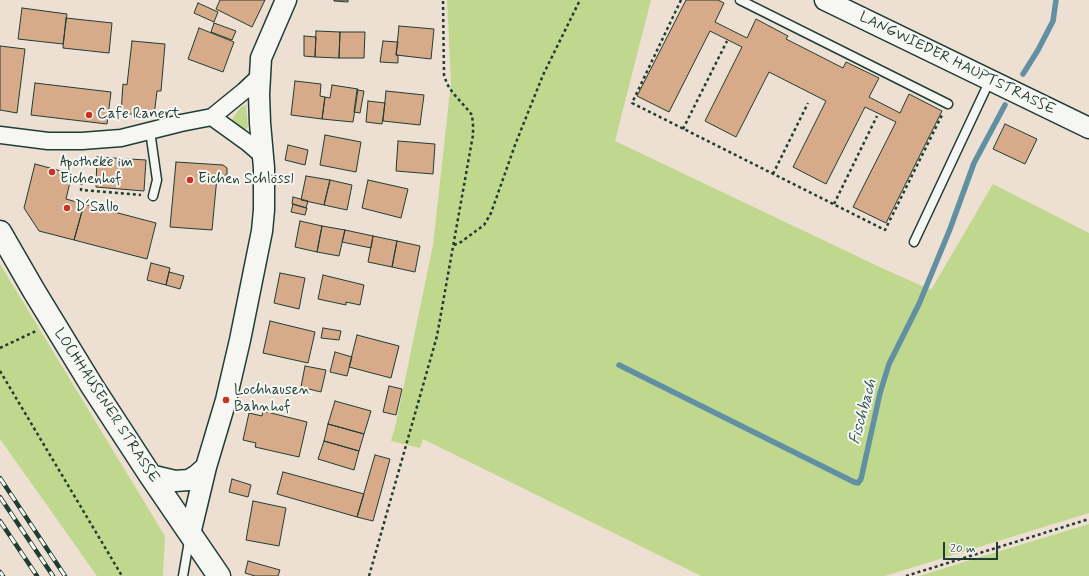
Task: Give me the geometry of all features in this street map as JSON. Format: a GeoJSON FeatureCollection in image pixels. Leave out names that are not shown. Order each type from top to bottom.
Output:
{"type":"FeatureCollection","features":[{"type":"Feature","properties":{"kind":"main road","name":"LOCHHAUSENER STRASSE"},"geometry":{"type":"LineString","coordinates":[[0,232],[92,386],[150,475],[219,576]]}},
{"type":"Feature","properties":{"kind":"street"},"geometry":{"type":"LineString","coordinates":[[190,534],[206,467],[226,400],[262,231],[264,210],[264,168],[259,94],[260,76],[262,58],[286,0]]}},
{"type":"Feature","properties":{"kind":"street","name":"LANGWIEDER HAUPTSTRASSE"},"geometry":{"type":"LineString","coordinates":[[825,0],[1089,128]]}},
{"type":"Feature","properties":{"kind":"street"},"geometry":{"type":"LineString","coordinates":[[0,135],[48,141],[82,141],[121,138],[212,117],[260,76]]}},
{"type":"Feature","properties":{"kind":"street"},"geometry":{"type":"LineString","coordinates":[[212,117],[248,143],[263,156]]}},
{"type":"Feature","properties":{"kind":"street"},"geometry":{"type":"LineString","coordinates":[[150,475],[175,481],[189,480],[206,467]]}},
{"type":"Feature","properties":{"kind":"lane"},"geometry":{"type":"LineString","coordinates":[[740,0],[948,104]]}},
{"type":"Feature","properties":{"kind":"lane"},"geometry":{"type":"LineString","coordinates":[[914,242],[990,80]]}},
{"type":"Feature","properties":{"kind":"lane"},"geometry":{"type":"LineString","coordinates":[[150,131],[157,180],[153,196]]}},
{"type":"Feature","properties":{"kind":"lane"},"geometry":{"type":"LineString","coordinates":[[183,576],[190,534]]}},
{"type":"Feature","properties":{"kind":"path"},"geometry":{"type":"LineString","coordinates":[[369,576],[437,336],[473,135],[474,125],[472,115],[453,93],[447,84],[444,74],[443,0]]}},
{"type":"Feature","properties":{"kind":"path"},"geometry":{"type":"LineString","coordinates":[[453,246],[484,225],[492,213],[515,145],[543,75],[580,0]]}},
{"type":"Feature","properties":{"kind":"path"},"geometry":{"type":"LineString","coordinates":[[681,0],[632,103],[885,230],[948,104]]}},
{"type":"Feature","properties":{"kind":"path"},"geometry":{"type":"LineString","coordinates":[[683,129],[727,41]]}},
{"type":"Feature","properties":{"kind":"path"},"geometry":{"type":"LineString","coordinates":[[773,174],[808,103]]}},
{"type":"Feature","properties":{"kind":"path"},"geometry":{"type":"LineString","coordinates":[[834,204],[877,116]]}},
{"type":"Feature","properties":{"kind":"path"},"geometry":{"type":"LineString","coordinates":[[82,153],[81,190],[153,196]]}},
{"type":"Feature","properties":{"kind":"path"},"geometry":{"type":"LineString","coordinates":[[0,348],[38,330]]}},
{"type":"Feature","properties":{"kind":"path"},"geometry":{"type":"LineString","coordinates":[[0,371],[122,576]]}},
{"type":"Feature","properties":{"kind":"path"},"geometry":{"type":"LineString","coordinates":[[906,576],[1089,519]]}},
{"type":"Feature","properties":{"kind":"green space"},"geometry":{"type":"Polygon","coordinates":[[[447,0],[651,0],[615,141],[931,290],[993,184],[1089,233],[1089,513],[885,576],[701,576],[423,439],[420,448],[391,441],[433,245],[451,82],[447,0]]]}},
{"type":"Feature","properties":{"kind":"green space"},"geometry":{"type":"Polygon","coordinates":[[[246,105],[248,127],[244,131],[233,127],[230,122],[241,107],[246,105]]]}},
{"type":"Feature","properties":{"kind":"green space"},"geometry":{"type":"Polygon","coordinates":[[[0,264],[165,536],[163,576],[97,576],[0,439],[0,264]]]}},
{"type":"Feature","properties":{"kind":"green space"},"geometry":{"type":"Polygon","coordinates":[[[1089,524],[1089,576],[919,576],[977,558],[1089,524]]]}},
{"type":"Feature","properties":{"kind":"building"},"geometry":{"type":"Polygon","coordinates":[[[220,0],[265,0],[252,27],[216,9],[220,0]]]}},
{"type":"Feature","properties":{"kind":"building"},"geometry":{"type":"Polygon","coordinates":[[[348,0],[348,2],[334,1],[348,0]]]}},
{"type":"Feature","properties":{"kind":"building"},"geometry":{"type":"Polygon","coordinates":[[[686,0],[718,0],[724,3],[715,22],[747,38],[756,19],[788,36],[786,39],[843,68],[846,62],[879,78],[869,97],[900,113],[909,94],[942,111],[886,223],[853,207],[896,122],[865,107],[826,184],[793,167],[826,101],[769,72],[736,137],[705,121],[742,47],[710,31],[669,112],[637,96],[686,0]]]}},
{"type":"Feature","properties":{"kind":"building"},"geometry":{"type":"Polygon","coordinates":[[[198,3],[218,12],[214,22],[194,13],[198,3]]]}},
{"type":"Feature","properties":{"kind":"building"},"geometry":{"type":"Polygon","coordinates":[[[22,8],[67,14],[63,44],[18,39],[22,8]]]}},
{"type":"Feature","properties":{"kind":"building"},"geometry":{"type":"Polygon","coordinates":[[[66,18],[112,23],[109,53],[63,48],[66,18]]]}},
{"type":"Feature","properties":{"kind":"building"},"geometry":{"type":"Polygon","coordinates":[[[214,23],[236,31],[232,40],[211,32],[214,23]]]}},
{"type":"Feature","properties":{"kind":"building"},"geometry":{"type":"Polygon","coordinates":[[[399,26],[434,29],[431,59],[396,55],[399,26]]]}},
{"type":"Feature","properties":{"kind":"building"},"geometry":{"type":"Polygon","coordinates":[[[199,28],[234,42],[223,72],[188,59],[199,28]]]}},
{"type":"Feature","properties":{"kind":"building"},"geometry":{"type":"Polygon","coordinates":[[[316,31],[340,32],[339,58],[315,57],[316,31]]]}},
{"type":"Feature","properties":{"kind":"building"},"geometry":{"type":"Polygon","coordinates":[[[340,32],[365,32],[364,58],[339,58],[340,32]]]}},
{"type":"Feature","properties":{"kind":"building"},"geometry":{"type":"Polygon","coordinates":[[[304,36],[316,37],[315,57],[304,56],[304,36]]]}},
{"type":"Feature","properties":{"kind":"building"},"geometry":{"type":"Polygon","coordinates":[[[132,41],[165,44],[161,91],[157,91],[154,116],[121,113],[123,84],[127,85],[132,41]]]}},
{"type":"Feature","properties":{"kind":"building"},"geometry":{"type":"Polygon","coordinates":[[[383,41],[398,42],[396,55],[398,55],[398,63],[380,62],[383,41]]]}},
{"type":"Feature","properties":{"kind":"building"},"geometry":{"type":"Polygon","coordinates":[[[0,46],[25,49],[17,113],[0,110],[0,46]]]}},
{"type":"Feature","properties":{"kind":"building"},"geometry":{"type":"Polygon","coordinates":[[[295,81],[321,84],[320,96],[325,97],[322,119],[291,115],[295,81]]]}},
{"type":"Feature","properties":{"kind":"building"},"geometry":{"type":"Polygon","coordinates":[[[35,83],[111,92],[107,124],[31,115],[35,83]]]}},
{"type":"Feature","properties":{"kind":"building"},"geometry":{"type":"Polygon","coordinates":[[[332,85],[358,89],[353,122],[322,119],[325,97],[330,98],[332,85]]]}},
{"type":"Feature","properties":{"kind":"building"},"geometry":{"type":"Polygon","coordinates":[[[357,90],[364,91],[360,113],[354,112],[357,90]]]}},
{"type":"Feature","properties":{"kind":"building"},"geometry":{"type":"Polygon","coordinates":[[[386,91],[424,95],[420,125],[383,121],[386,91]]]}},
{"type":"Feature","properties":{"kind":"building"},"geometry":{"type":"Polygon","coordinates":[[[368,101],[385,103],[382,124],[366,122],[368,101]]]}},
{"type":"Feature","properties":{"kind":"building"},"geometry":{"type":"Polygon","coordinates":[[[1005,124],[1037,139],[1025,164],[993,149],[1005,124]]]}},
{"type":"Feature","properties":{"kind":"building"},"geometry":{"type":"Polygon","coordinates":[[[325,135],[361,142],[356,172],[320,165],[325,135]]]}},
{"type":"Feature","properties":{"kind":"building"},"geometry":{"type":"Polygon","coordinates":[[[398,141],[435,144],[433,174],[396,171],[398,141]]]}},
{"type":"Feature","properties":{"kind":"building"},"geometry":{"type":"Polygon","coordinates":[[[288,145],[308,150],[305,165],[285,160],[288,145]]]}},
{"type":"Feature","properties":{"kind":"building"},"geometry":{"type":"Polygon","coordinates":[[[97,157],[146,160],[144,191],[96,187],[97,157]]]}},
{"type":"Feature","properties":{"kind":"building","name":"Eichen Schlössl"},"geometry":{"type":"Polygon","coordinates":[[[176,162],[223,165],[227,168],[227,174],[223,177],[217,177],[212,230],[170,227],[176,162]]]}},
{"type":"Feature","properties":{"kind":"building"},"geometry":{"type":"Polygon","coordinates":[[[35,164],[72,174],[66,199],[84,204],[74,240],[39,231],[24,208],[35,164]]]}},
{"type":"Feature","properties":{"kind":"building"},"geometry":{"type":"Polygon","coordinates":[[[306,176],[330,180],[324,205],[301,200],[306,176]]]}},
{"type":"Feature","properties":{"kind":"building"},"geometry":{"type":"Polygon","coordinates":[[[330,180],[352,185],[347,210],[324,205],[330,180]]]}},
{"type":"Feature","properties":{"kind":"building"},"geometry":{"type":"Polygon","coordinates":[[[368,180],[408,189],[401,218],[362,208],[368,180]]]}},
{"type":"Feature","properties":{"kind":"building"},"geometry":{"type":"Polygon","coordinates":[[[293,197],[308,201],[306,208],[292,204],[293,197]]]}},
{"type":"Feature","properties":{"kind":"building"},"geometry":{"type":"Polygon","coordinates":[[[84,204],[156,223],[147,259],[74,240],[84,204]]]}},
{"type":"Feature","properties":{"kind":"building"},"geometry":{"type":"Polygon","coordinates":[[[293,204],[307,208],[305,215],[291,212],[293,204]]]}},
{"type":"Feature","properties":{"kind":"building"},"geometry":{"type":"Polygon","coordinates":[[[300,221],[322,226],[317,252],[295,247],[300,221]]]}},
{"type":"Feature","properties":{"kind":"building"},"geometry":{"type":"Polygon","coordinates":[[[322,226],[345,230],[339,256],[317,252],[322,226]]]}},
{"type":"Feature","properties":{"kind":"building"},"geometry":{"type":"Polygon","coordinates":[[[345,230],[373,236],[371,248],[342,242],[345,230]]]}},
{"type":"Feature","properties":{"kind":"building"},"geometry":{"type":"Polygon","coordinates":[[[373,236],[397,241],[392,267],[368,262],[373,236]]]}},
{"type":"Feature","properties":{"kind":"building"},"geometry":{"type":"Polygon","coordinates":[[[397,241],[420,246],[415,272],[392,267],[397,241]]]}},
{"type":"Feature","properties":{"kind":"building"},"geometry":{"type":"Polygon","coordinates":[[[151,263],[170,268],[166,285],[147,280],[151,263]]]}},
{"type":"Feature","properties":{"kind":"building"},"geometry":{"type":"Polygon","coordinates":[[[169,272],[184,276],[180,289],[166,285],[169,272]]]}},
{"type":"Feature","properties":{"kind":"building"},"geometry":{"type":"Polygon","coordinates":[[[280,273],[305,278],[299,309],[274,303],[280,273]]]}},
{"type":"Feature","properties":{"kind":"building"},"geometry":{"type":"Polygon","coordinates":[[[323,275],[364,285],[360,305],[346,302],[346,305],[318,299],[323,275]]]}},
{"type":"Feature","properties":{"kind":"building"},"geometry":{"type":"Polygon","coordinates":[[[270,321],[315,332],[308,363],[263,353],[270,321]]]}},
{"type":"Feature","properties":{"kind":"building"},"geometry":{"type":"Polygon","coordinates":[[[323,328],[341,331],[339,340],[321,338],[323,328]]]}},
{"type":"Feature","properties":{"kind":"building"},"geometry":{"type":"Polygon","coordinates":[[[357,335],[399,346],[391,378],[349,367],[357,335]]]}},
{"type":"Feature","properties":{"kind":"building"},"geometry":{"type":"Polygon","coordinates":[[[335,352],[352,357],[347,376],[330,372],[335,352]]]}},
{"type":"Feature","properties":{"kind":"building"},"geometry":{"type":"Polygon","coordinates":[[[305,366],[326,370],[321,392],[301,387],[305,366]]]}},
{"type":"Feature","properties":{"kind":"building"},"geometry":{"type":"Polygon","coordinates":[[[389,386],[402,389],[396,415],[383,412],[389,386]]]}},
{"type":"Feature","properties":{"kind":"building"},"geometry":{"type":"Polygon","coordinates":[[[335,401],[371,411],[364,434],[328,424],[335,401]]]}},
{"type":"Feature","properties":{"kind":"building"},"geometry":{"type":"Polygon","coordinates":[[[263,411],[307,422],[299,457],[255,447],[256,443],[243,440],[249,413],[262,416],[263,411]]]}},
{"type":"Feature","properties":{"kind":"building"},"geometry":{"type":"Polygon","coordinates":[[[328,424],[364,434],[359,451],[324,441],[328,424]]]}},
{"type":"Feature","properties":{"kind":"building"},"geometry":{"type":"Polygon","coordinates":[[[324,441],[359,451],[354,470],[318,459],[324,441]]]}},
{"type":"Feature","properties":{"kind":"building"},"geometry":{"type":"Polygon","coordinates":[[[375,455],[390,459],[373,521],[357,517],[375,455]]]}},
{"type":"Feature","properties":{"kind":"building"},"geometry":{"type":"Polygon","coordinates":[[[283,472],[364,494],[357,517],[277,494],[283,472]]]}},
{"type":"Feature","properties":{"kind":"building"},"geometry":{"type":"Polygon","coordinates":[[[232,479],[251,485],[248,497],[229,492],[232,479]]]}},
{"type":"Feature","properties":{"kind":"building"},"geometry":{"type":"Polygon","coordinates":[[[253,501],[286,508],[279,546],[246,540],[253,501]]]}},
{"type":"Feature","properties":{"kind":"building"},"geometry":{"type":"Polygon","coordinates":[[[248,561],[280,570],[278,576],[255,576],[245,573],[248,561]]]}},
{"type":"Feature","properties":{"kind":"waterway"},"geometry":{"type":"LineString","coordinates":[[1023,74],[1038,50],[1053,21],[1056,0]]}},
{"type":"Feature","properties":{"kind":"waterway","name":"Fischbach"},"geometry":{"type":"LineString","coordinates":[[619,365],[858,483],[861,479],[880,393],[889,364],[919,304],[950,229],[974,163],[1005,105]]}},
{"type":"Feature","properties":{"kind":"railway"},"geometry":{"type":"LineString","coordinates":[[0,478],[65,576]]}},
{"type":"Feature","properties":{"kind":"railway"},"geometry":{"type":"LineString","coordinates":[[0,497],[53,576]]}},
{"type":"Feature","properties":{"kind":"railway"},"geometry":{"type":"LineString","coordinates":[[0,521],[37,576]]}},
{"type":"Feature","properties":{"kind":"railway"},"geometry":{"type":"LineString","coordinates":[[0,572],[3,576]]}},
{"type":"Feature","properties":{"kind":"place","name":"Cafe Ranert"},"geometry":{"type":"Point","coordinates":[89,115]}},
{"type":"Feature","properties":{"kind":"place","name":"Apotheke im Eichenhof"},"geometry":{"type":"Point","coordinates":[52,172]}},
{"type":"Feature","properties":{"kind":"place","name":"Eichen Schlössl"},"geometry":{"type":"Point","coordinates":[190,180]}},
{"type":"Feature","properties":{"kind":"place","name":"D´Sallo"},"geometry":{"type":"Point","coordinates":[67,208]}},
{"type":"Feature","properties":{"kind":"place","name":"Lochhausen Bahnhof"},"geometry":{"type":"Point","coordinates":[226,400]}}]}
